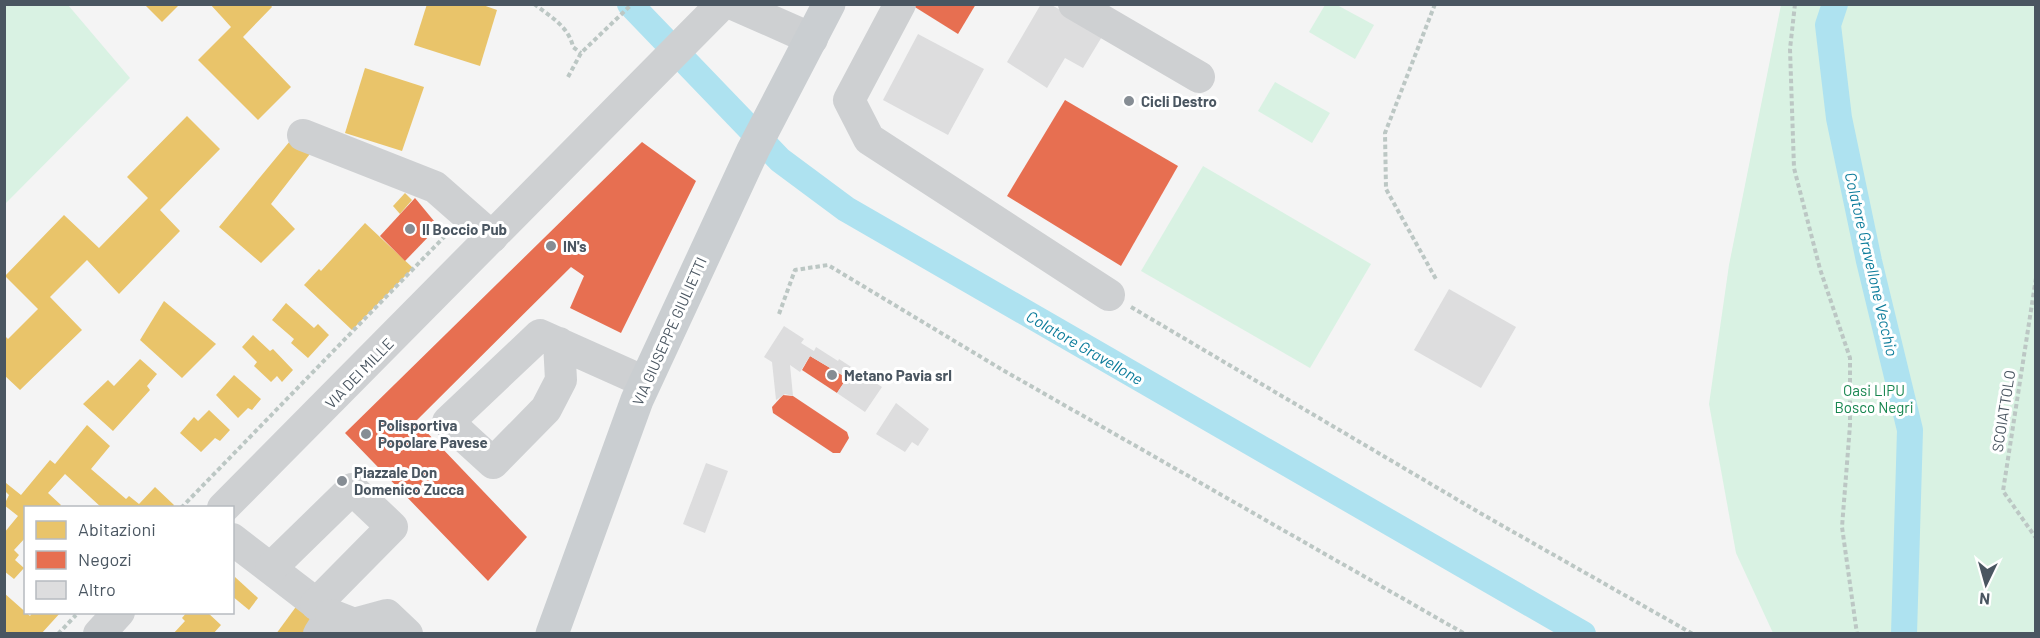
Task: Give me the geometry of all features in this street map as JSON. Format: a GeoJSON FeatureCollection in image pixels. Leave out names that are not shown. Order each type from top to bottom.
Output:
{"type":"FeatureCollection","features":[{"type":"Feature","properties":{"kind":"main road","name":"VIA GIUSEPPE GIULIETTI"},"geometry":{"type":"LineString","coordinates":[[552,633],[645,382],[753,150],[822,15]]}},
{"type":"Feature","properties":{"kind":"street","name":"VIA DEI MILLE"},"geometry":{"type":"LineString","coordinates":[[224,506],[722,4]]}},
{"type":"Feature","properties":{"kind":"street"},"geometry":{"type":"LineString","coordinates":[[733,4],[822,15]]}},
{"type":"Feature","properties":{"kind":"street"},"geometry":{"type":"LineString","coordinates":[[900,4],[849,100],[869,139],[1109,295]]}},
{"type":"Feature","properties":{"kind":"street"},"geometry":{"type":"LineString","coordinates":[[1074,4],[1199,77]]}},
{"type":"Feature","properties":{"kind":"street"},"geometry":{"type":"LineString","coordinates":[[303,135],[435,187],[492,237]]}},
{"type":"Feature","properties":{"kind":"street"},"geometry":{"type":"LineString","coordinates":[[559,344],[561,380],[546,409],[493,463],[448,422],[540,335],[645,382]]}},
{"type":"Feature","properties":{"kind":"street"},"geometry":{"type":"LineString","coordinates":[[271,568],[352,489],[392,527],[322,618]]}},
{"type":"Feature","properties":{"kind":"street"},"geometry":{"type":"LineString","coordinates":[[234,540],[271,568],[322,618],[354,624],[387,615],[407,633]]}},
{"type":"Feature","properties":{"kind":"street"},"geometry":{"type":"LineString","coordinates":[[99,633],[117,614]]}},
{"type":"Feature","properties":{"kind":"path"},"geometry":{"type":"LineString","coordinates":[[534,4],[556,20],[570,36],[573,47],[581,53]]}},
{"type":"Feature","properties":{"kind":"path"},"geometry":{"type":"LineString","coordinates":[[568,77],[581,53],[632,4]]}},
{"type":"Feature","properties":{"kind":"path"},"geometry":{"type":"LineString","coordinates":[[1435,4],[1385,133],[1386,189],[1437,281]]}},
{"type":"Feature","properties":{"kind":"path"},"geometry":{"type":"LineString","coordinates":[[1795,4],[1790,49],[1794,168],[1820,269],[1850,358],[1850,425],[1842,527],[1857,633]]}},
{"type":"Feature","properties":{"kind":"path"},"geometry":{"type":"LineString","coordinates":[[182,506],[466,214]]}},
{"type":"Feature","properties":{"kind":"path"},"geometry":{"type":"LineString","coordinates":[[779,314],[795,270],[828,265],[1002,369],[1465,633]]}},
{"type":"Feature","properties":{"kind":"path","name":"SCOIATTOLO"},"geometry":{"type":"LineString","coordinates":[[2036,278],[2002,491],[2036,538]]}},
{"type":"Feature","properties":{"kind":"path"},"geometry":{"type":"LineString","coordinates":[[1109,295],[1480,513],[1693,633]]}},
{"type":"Feature","properties":{"kind":"path"},"geometry":{"type":"LineString","coordinates":[[58,633],[77,614]]}},
{"type":"Feature","properties":{"kind":"green space"},"geometry":{"type":"Polygon","coordinates":[[[5,4],[68,5],[130,78],[5,204],[5,4]]]}},
{"type":"Feature","properties":{"kind":"green space"},"geometry":{"type":"Polygon","coordinates":[[[1325,5],[1337,5],[1374,25],[1355,59],[1309,32],[1325,5]]]}},
{"type":"Feature","properties":{"kind":"green space","name":"Oasi LIPU Bosco Negri"},"geometry":{"type":"Polygon","coordinates":[[[1781,5],[2035,5],[2035,633],[1773,633],[1736,553],[1709,404],[1729,265],[1781,5]]]}},
{"type":"Feature","properties":{"kind":"green space"},"geometry":{"type":"Polygon","coordinates":[[[1275,82],[1330,113],[1312,143],[1258,111],[1275,82]]]}},
{"type":"Feature","properties":{"kind":"green space"},"geometry":{"type":"Polygon","coordinates":[[[1203,166],[1371,264],[1310,368],[1141,271],[1203,166]]]}},
{"type":"Feature","properties":{"kind":"building: Abitazioni"},"geometry":{"type":"Polygon","coordinates":[[[144,4],[180,4],[162,22],[144,4]]]}},
{"type":"Feature","properties":{"kind":"building: Abitazioni"},"geometry":{"type":"Polygon","coordinates":[[[210,4],[270,4],[272,7],[243,37],[291,87],[258,120],[198,60],[231,27],[210,4]]]}},
{"type":"Feature","properties":{"kind":"building: Abitazioni"},"geometry":{"type":"Polygon","coordinates":[[[427,4],[480,4],[497,10],[480,66],[414,45],[427,4]]]}},
{"type":"Feature","properties":{"kind":"building: Abitazioni"},"geometry":{"type":"Polygon","coordinates":[[[365,68],[424,87],[402,151],[345,133],[365,68]]]}},
{"type":"Feature","properties":{"kind":"building: Abitazioni"},"geometry":{"type":"Polygon","coordinates":[[[187,116],[220,149],[160,210],[180,231],[119,294],[87,260],[50,297],[82,330],[20,390],[4,375],[4,335],[8,339],[38,309],[5,276],[64,215],[99,248],[148,198],[127,177],[187,116]]]}},
{"type":"Feature","properties":{"kind":"building: Abitazioni"},"geometry":{"type":"Polygon","coordinates":[[[290,141],[313,150],[271,204],[295,229],[261,263],[219,227],[290,141]]]}},
{"type":"Feature","properties":{"kind":"building: Abitazioni"},"geometry":{"type":"Polygon","coordinates":[[[405,193],[412,200],[400,214],[393,206],[405,193]]]}},
{"type":"Feature","properties":{"kind":"building: Abitazioni"},"geometry":{"type":"Polygon","coordinates":[[[365,223],[413,268],[352,330],[304,285],[319,269],[321,271],[365,223]]]}},
{"type":"Feature","properties":{"kind":"building: Abitazioni"},"geometry":{"type":"Polygon","coordinates":[[[164,301],[216,344],[182,378],[140,340],[164,301]]]}},
{"type":"Feature","properties":{"kind":"building: Abitazioni"},"geometry":{"type":"Polygon","coordinates":[[[286,303],[314,328],[318,324],[329,335],[308,358],[291,343],[294,339],[272,320],[286,303]]]}},
{"type":"Feature","properties":{"kind":"building: Abitazioni"},"geometry":{"type":"Polygon","coordinates":[[[253,335],[270,351],[273,349],[293,370],[282,382],[277,376],[271,382],[254,366],[257,362],[242,347],[253,335]]]}},
{"type":"Feature","properties":{"kind":"building: Abitazioni"},"geometry":{"type":"Polygon","coordinates":[[[140,359],[157,374],[147,386],[150,390],[113,431],[83,404],[108,380],[114,386],[140,359]]]}},
{"type":"Feature","properties":{"kind":"building: Abitazioni"},"geometry":{"type":"Polygon","coordinates":[[[234,375],[261,399],[252,410],[248,408],[238,418],[216,395],[234,375]]]}},
{"type":"Feature","properties":{"kind":"building: Abitazioni"},"geometry":{"type":"Polygon","coordinates":[[[209,410],[230,430],[220,441],[215,438],[201,452],[180,433],[194,417],[198,421],[209,410]]]}},
{"type":"Feature","properties":{"kind":"building: Abitazioni"},"geometry":{"type":"Polygon","coordinates":[[[87,425],[110,446],[91,469],[126,499],[129,496],[139,504],[155,487],[174,505],[100,506],[65,474],[48,493],[60,506],[24,506],[24,539],[14,550],[19,555],[15,560],[24,568],[14,579],[4,571],[4,533],[18,516],[4,505],[9,495],[4,490],[4,486],[6,483],[21,495],[50,460],[55,464],[87,425]]]}},
{"type":"Feature","properties":{"kind":"building: Abitazioni"},"geometry":{"type":"Polygon","coordinates":[[[235,577],[258,598],[249,610],[234,598],[235,577]]]}},
{"type":"Feature","properties":{"kind":"building: Abitazioni"},"geometry":{"type":"Polygon","coordinates":[[[4,593],[24,611],[24,614],[30,616],[32,614],[59,614],[41,634],[4,634],[4,593]]]}},
{"type":"Feature","properties":{"kind":"building: Abitazioni"},"geometry":{"type":"Polygon","coordinates":[[[298,604],[317,620],[307,634],[276,634],[298,604]]]}},
{"type":"Feature","properties":{"kind":"building: Abitazioni"},"geometry":{"type":"Polygon","coordinates":[[[185,614],[209,614],[221,625],[213,634],[173,634],[185,621],[182,618],[185,614]]]}},
{"type":"Feature","properties":{"kind":"building: Negozi"},"geometry":{"type":"Polygon","coordinates":[[[910,4],[976,4],[958,34],[910,4]]]}},
{"type":"Feature","properties":{"kind":"building: Negozi"},"geometry":{"type":"Polygon","coordinates":[[[1065,100],[1178,166],[1121,266],[1007,196],[1065,100]]]}},
{"type":"Feature","properties":{"kind":"building: Negozi"},"geometry":{"type":"Polygon","coordinates":[[[642,142],[696,181],[621,333],[570,308],[584,276],[571,267],[416,421],[527,537],[488,581],[345,433],[642,142]]]}},
{"type":"Feature","properties":{"kind":"building: Negozi","name":"Il Boccio Pub"},"geometry":{"type":"Polygon","coordinates":[[[415,198],[434,221],[433,232],[405,261],[380,236],[415,198]]]}},
{"type":"Feature","properties":{"kind":"building: Negozi"},"geometry":{"type":"Polygon","coordinates":[[[810,356],[847,378],[837,393],[802,370],[810,356]]]}},
{"type":"Feature","properties":{"kind":"building: Negozi"},"geometry":{"type":"Polygon","coordinates":[[[783,395],[793,396],[847,432],[849,438],[840,453],[833,453],[773,413],[772,407],[783,395]]]}},
{"type":"Feature","properties":{"kind":"building: Altro"},"geometry":{"type":"Polygon","coordinates":[[[1041,4],[1050,4],[1103,35],[1083,68],[1065,58],[1047,88],[1007,62],[1041,4]]]}},
{"type":"Feature","properties":{"kind":"building: Altro"},"geometry":{"type":"Polygon","coordinates":[[[918,34],[984,69],[948,135],[883,100],[918,34]]]}},
{"type":"Feature","properties":{"kind":"building: Altro"},"geometry":{"type":"Polygon","coordinates":[[[1449,289],[1516,327],[1481,388],[1414,350],[1449,289]]]}},
{"type":"Feature","properties":{"kind":"building: Altro"},"geometry":{"type":"Polygon","coordinates":[[[784,326],[804,339],[801,343],[814,351],[816,347],[838,361],[839,359],[882,387],[865,412],[837,393],[847,378],[810,356],[800,372],[790,365],[793,396],[785,394],[776,400],[772,362],[764,357],[784,326]]]}},
{"type":"Feature","properties":{"kind":"building: Altro"},"geometry":{"type":"Polygon","coordinates":[[[896,403],[929,429],[918,446],[912,442],[905,452],[876,434],[896,403]]]}},
{"type":"Feature","properties":{"kind":"building: Altro"},"geometry":{"type":"Polygon","coordinates":[[[706,463],[728,471],[705,533],[683,524],[706,463]]]}},
{"type":"Feature","properties":{"kind":"waterway","name":"Colatore Gravellone"},"geometry":{"type":"LineString","coordinates":[[630,4],[780,160],[846,209],[1583,634]]}},
{"type":"Feature","properties":{"kind":"waterway","name":"Colatore Gravellone Vecchio"},"geometry":{"type":"LineString","coordinates":[[1835,4],[1828,25],[1839,118],[1869,261],[1910,430],[1904,634]]}},
{"type":"Feature","properties":{"kind":"place","name":"Cicli Destro"},"geometry":{"type":"Point","coordinates":[1129,101]}},
{"type":"Feature","properties":{"kind":"place","name":"Il Boccio Pub"},"geometry":{"type":"Point","coordinates":[410,229]}},
{"type":"Feature","properties":{"kind":"place","name":"IN's"},"geometry":{"type":"Point","coordinates":[551,246]}},
{"type":"Feature","properties":{"kind":"place","name":"Metano Pavia srl"},"geometry":{"type":"Point","coordinates":[832,375]}},
{"type":"Feature","properties":{"kind":"place","name":"Polisportiva Popolare Pavese"},"geometry":{"type":"Point","coordinates":[366,434]}},
{"type":"Feature","properties":{"kind":"place","name":"Piazzale Don Domenico Zucca"},"geometry":{"type":"Point","coordinates":[342,481]}}]}
